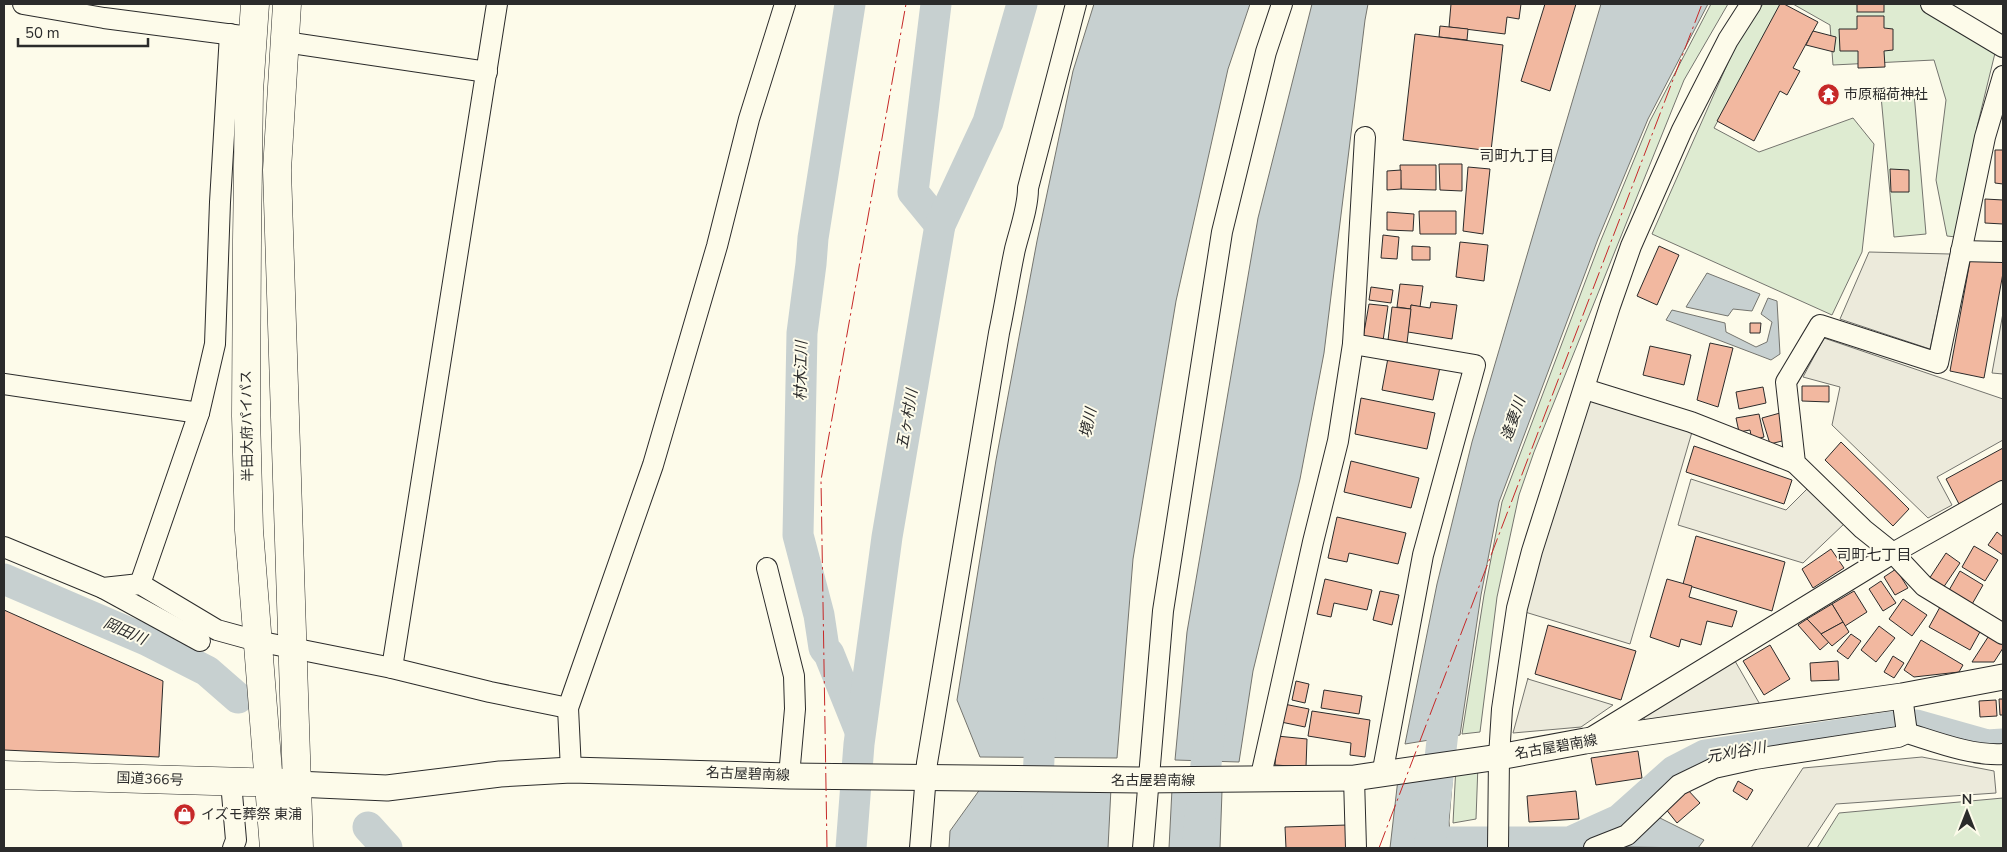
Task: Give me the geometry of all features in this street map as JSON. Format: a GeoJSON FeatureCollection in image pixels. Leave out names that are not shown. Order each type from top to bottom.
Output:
{"type":"FeatureCollection","features":[{"type":"Feature","properties":{"kind":"highway","name":"半田大府パイパス"},"geometry":{"type":"LineString","coordinates":[[255,4],[241,36],[249,91],[246,416],[248,530],[274,848]]}},
{"type":"Feature","properties":{"kind":"highway"},"geometry":{"type":"LineString","coordinates":[[287,4],[277,170],[299,848]]}},
{"type":"Feature","properties":{"kind":"highway","name":"国道366号"},"geometry":{"type":"LineString","coordinates":[[4,775],[296,784]]}},
{"type":"Feature","properties":{"kind":"main road","name":"名古屋碧南線"},"geometry":{"type":"LineString","coordinates":[[296,784],[386,788],[500,774],[571,770],[925,778],[1150,780],[1354,778],[1499,767],[1586,741],[1902,697],[2003,677]]}},
{"type":"Feature","properties":{"kind":"street"},"geometry":{"type":"LineString","coordinates":[[23,4],[104,18],[241,36],[220,202],[215,344],[199,413],[140,584]]}},
{"type":"Feature","properties":{"kind":"street"},"geometry":{"type":"LineString","coordinates":[[392,668],[497,4]]}},
{"type":"Feature","properties":{"kind":"street"},"geometry":{"type":"LineString","coordinates":[[571,770],[568,708],[654,465],[717,246],[749,119],[785,4]]}},
{"type":"Feature","properties":{"kind":"street"},"geometry":{"type":"LineString","coordinates":[[920,848],[925,778],[999,333],[1015,250],[1028,198],[1028,188],[1076,4]]}},
{"type":"Feature","properties":{"kind":"street"},"geometry":{"type":"LineString","coordinates":[[1143,848],[1163,611],[1222,232],[1266,52],[1282,4]]}},
{"type":"Feature","properties":{"kind":"street"},"geometry":{"type":"LineString","coordinates":[[1498,848],[1502,709],[1517,608],[1532,551],[1631,246],[1682,130],[1728,40],[1751,4]]}},
{"type":"Feature","properties":{"kind":"street"},"geometry":{"type":"LineString","coordinates":[[1931,4],[2003,47]]}},
{"type":"Feature","properties":{"kind":"street"},"geometry":{"type":"LineString","coordinates":[[285,42],[487,72]]}},
{"type":"Feature","properties":{"kind":"street"},"geometry":{"type":"LineString","coordinates":[[1794,463],[1786,382],[1820,325],[1938,363],[1961,251],[1994,137],[2003,76]]}},
{"type":"Feature","properties":{"kind":"street"},"geometry":{"type":"LineString","coordinates":[[1255,780],[1338,441],[1353,344],[1365,137]]}},
{"type":"Feature","properties":{"kind":"street"},"geometry":{"type":"LineString","coordinates":[[1961,251],[2003,252]]}},
{"type":"Feature","properties":{"kind":"street"},"geometry":{"type":"LineString","coordinates":[[1353,344],[1475,365],[1423,554],[1382,775]]}},
{"type":"Feature","properties":{"kind":"street"},"geometry":{"type":"LineString","coordinates":[[4,384],[199,413]]}},
{"type":"Feature","properties":{"kind":"street"},"geometry":{"type":"LineString","coordinates":[[1584,389],[1691,422],[1794,463],[1863,529],[1893,553],[1924,586],[2003,634]]}},
{"type":"Feature","properties":{"kind":"street"},"geometry":{"type":"LineString","coordinates":[[1586,741],[1893,553],[2003,491]]}},
{"type":"Feature","properties":{"kind":"street"},"geometry":{"type":"LineString","coordinates":[[4,547],[103,588],[200,641]]}},
{"type":"Feature","properties":{"kind":"street"},"geometry":{"type":"LineString","coordinates":[[767,568],[794,676],[795,709],[789,776]]}},
{"type":"Feature","properties":{"kind":"street"},"geometry":{"type":"LineString","coordinates":[[103,588],[140,584],[217,630],[568,708]]}},
{"type":"Feature","properties":{"kind":"street"},"geometry":{"type":"LineString","coordinates":[[1902,697],[1906,732]]}},
{"type":"Feature","properties":{"kind":"street"},"geometry":{"type":"LineString","coordinates":[[1906,732],[1946,746],[2003,754]]}},
{"type":"Feature","properties":{"kind":"street"},"geometry":{"type":"LineString","coordinates":[[1594,848],[1627,835],[1679,785],[1714,768],[1756,759],[1898,737],[1906,732]]}},
{"type":"Feature","properties":{"kind":"street"},"geometry":{"type":"LineString","coordinates":[[1354,778],[1356,848]]}},
{"type":"Feature","properties":{"kind":"street"},"geometry":{"type":"LineString","coordinates":[[231,782],[236,840],[233,848]]}},
{"type":"Feature","properties":{"kind":"green space"},"geometry":{"type":"Polygon","coordinates":[[[1711,4],[1728,4],[1684,80],[1534,452],[1519,495],[1497,597],[1480,732],[1462,734],[1484,595],[1502,502],[1601,240],[1650,121],[1711,4]]]}},
{"type":"Feature","properties":{"kind":"green space"},"geometry":{"type":"Polygon","coordinates":[[[1763,4],[1781,4],[1714,128],[1759,152],[1853,118],[1874,144],[1862,252],[1832,315],[1652,234],[1738,40],[1763,4]]]}},
{"type":"Feature","properties":{"kind":"green space"},"geometry":{"type":"Polygon","coordinates":[[[1793,4],[1919,4],[1996,49],[1977,127],[1956,237],[1947,236],[1936,180],[1946,100],[1934,60],[1833,65],[1830,25],[1793,4]]]}},
{"type":"Feature","properties":{"kind":"green space"},"geometry":{"type":"Polygon","coordinates":[[[1914,93],[1926,234],[1894,237],[1881,96],[1914,93]]]}},
{"type":"Feature","properties":{"kind":"green space"},"geometry":{"type":"Polygon","coordinates":[[[1478,764],[1476,819],[1453,823],[1456,765],[1478,764]]]}},
{"type":"Feature","properties":{"kind":"green space"},"geometry":{"type":"Polygon","coordinates":[[[2003,798],[2003,848],[1817,848],[1839,813],[2003,798]]]}},
{"type":"Feature","properties":{"kind":"shaded area"},"geometry":{"type":"Polygon","coordinates":[[[1869,252],[1950,254],[1930,349],[1840,319],[1869,252]]]}},
{"type":"Feature","properties":{"kind":"shaded area"},"geometry":{"type":"Polygon","coordinates":[[[2003,313],[2003,374],[1992,373],[2003,313]]]}},
{"type":"Feature","properties":{"kind":"shaded area"},"geometry":{"type":"Polygon","coordinates":[[[1824,338],[2003,399],[2003,440],[1937,477],[1952,505],[1928,518],[1832,425],[1840,387],[1803,377],[1824,338]]]}},
{"type":"Feature","properties":{"kind":"shaded area"},"geometry":{"type":"Polygon","coordinates":[[[1587,398],[1692,432],[1630,644],[1525,612],[1536,566],[1587,398]]]}},
{"type":"Feature","properties":{"kind":"shaded area"},"geometry":{"type":"Polygon","coordinates":[[[1691,479],[1786,510],[1809,487],[1845,523],[1803,563],[1678,525],[1691,479]]]}},
{"type":"Feature","properties":{"kind":"shaded area"},"geometry":{"type":"Polygon","coordinates":[[[1735,661],[1762,708],[1646,724],[1643,715],[1735,661]]]}},
{"type":"Feature","properties":{"kind":"shaded area"},"geometry":{"type":"Polygon","coordinates":[[[1528,678],[1613,705],[1581,727],[1513,733],[1528,678]]]}},
{"type":"Feature","properties":{"kind":"shaded area"},"geometry":{"type":"Polygon","coordinates":[[[1922,757],[1994,771],[1996,793],[1836,804],[1807,848],[1751,848],[1803,768],[1922,757]]]}},
{"type":"Feature","properties":{"kind":"water"},"geometry":{"type":"Polygon","coordinates":[[[1094,4],[1250,4],[1228,69],[1176,301],[1133,559],[1117,758],[980,757],[957,700],[996,460],[1037,241],[1073,71],[1094,4]]]}},
{"type":"Feature","properties":{"kind":"water"},"geometry":{"type":"Polygon","coordinates":[[[1312,4],[1368,4],[1324,353],[1300,479],[1253,671],[1239,762],[1175,760],[1187,632],[1258,218],[1312,4]]]}},
{"type":"Feature","properties":{"kind":"water"},"geometry":{"type":"Polygon","coordinates":[[[1601,4],[1708,4],[1648,119],[1598,239],[1499,502],[1481,595],[1460,735],[1405,744],[1437,584],[1472,442],[1601,4]]]}},
{"type":"Feature","properties":{"kind":"water"},"geometry":{"type":"Polygon","coordinates":[[[1707,273],[1760,294],[1752,311],[1733,309],[1728,316],[1686,307],[1707,273]]]}},
{"type":"Feature","properties":{"kind":"water"},"geometry":{"type":"Polygon","coordinates":[[[1768,298],[1777,301],[1780,354],[1771,360],[1666,320],[1672,310],[1725,323],[1726,332],[1756,347],[1767,342],[1772,322],[1761,314],[1768,298]]]}},
{"type":"Feature","properties":{"kind":"water"},"geometry":{"type":"Polygon","coordinates":[[[1453,771],[1449,821],[1451,848],[1390,848],[1398,779],[1453,771]]]}},
{"type":"Feature","properties":{"kind":"water"},"geometry":{"type":"Polygon","coordinates":[[[983,785],[1111,788],[1108,848],[949,848],[950,831],[983,785]]]}},
{"type":"Feature","properties":{"kind":"water"},"geometry":{"type":"Polygon","coordinates":[[[1172,789],[1222,791],[1220,848],[1169,848],[1172,789]]]}},
{"type":"Feature","properties":{"kind":"water"},"geometry":{"type":"Polygon","coordinates":[[[1660,818],[1704,840],[1698,848],[1624,847],[1660,818]]]}},
{"type":"Feature","properties":{"kind":"building"},"geometry":{"type":"Polygon","coordinates":[[[1451,4],[1521,4],[1519,19],[1507,17],[1505,34],[1449,27],[1451,4]]]}},
{"type":"Feature","properties":{"kind":"building"},"geometry":{"type":"Polygon","coordinates":[[[1545,4],[1576,4],[1550,91],[1521,81],[1545,4]]]}},
{"type":"Feature","properties":{"kind":"building"},"geometry":{"type":"Polygon","coordinates":[[[1780,4],[1784,4],[1818,22],[1793,68],[1800,71],[1787,95],[1780,91],[1754,141],[1717,121],[1780,4]]]}},
{"type":"Feature","properties":{"kind":"building"},"geometry":{"type":"Polygon","coordinates":[[[1857,4],[1884,4],[1884,12],[1857,12],[1857,4]]]}},
{"type":"Feature","properties":{"kind":"building"},"geometry":{"type":"Polygon","coordinates":[[[1857,16],[1884,16],[1884,28],[1893,29],[1893,50],[1884,51],[1885,67],[1858,68],[1858,51],[1840,51],[1839,29],[1857,29],[1857,16]]]}},
{"type":"Feature","properties":{"kind":"building"},"geometry":{"type":"Polygon","coordinates":[[[1440,26],[1468,29],[1467,40],[1439,37],[1440,26]]]}},
{"type":"Feature","properties":{"kind":"building"},"geometry":{"type":"Polygon","coordinates":[[[1813,31],[1836,37],[1834,52],[1806,45],[1813,31]]]}},
{"type":"Feature","properties":{"kind":"building"},"geometry":{"type":"Polygon","coordinates":[[[1415,34],[1503,45],[1491,151],[1403,140],[1415,34]]]}},
{"type":"Feature","properties":{"kind":"building"},"geometry":{"type":"Polygon","coordinates":[[[1995,150],[2003,150],[2003,184],[1995,183],[1995,150]]]}},
{"type":"Feature","properties":{"kind":"building"},"geometry":{"type":"Polygon","coordinates":[[[1439,164],[1462,164],[1462,191],[1440,190],[1439,164]]]}},
{"type":"Feature","properties":{"kind":"building"},"geometry":{"type":"Polygon","coordinates":[[[1400,165],[1436,165],[1436,190],[1401,189],[1400,165]]]}},
{"type":"Feature","properties":{"kind":"building"},"geometry":{"type":"Polygon","coordinates":[[[1468,167],[1490,169],[1483,234],[1463,231],[1468,167]]]}},
{"type":"Feature","properties":{"kind":"building"},"geometry":{"type":"Polygon","coordinates":[[[1890,169],[1909,170],[1909,192],[1891,192],[1890,169]]]}},
{"type":"Feature","properties":{"kind":"building"},"geometry":{"type":"Polygon","coordinates":[[[1401,170],[1401,189],[1387,190],[1387,171],[1401,170]]]}},
{"type":"Feature","properties":{"kind":"building"},"geometry":{"type":"Polygon","coordinates":[[[1985,199],[2003,200],[2003,224],[1985,223],[1985,199]]]}},
{"type":"Feature","properties":{"kind":"building"},"geometry":{"type":"Polygon","coordinates":[[[1419,211],[1456,211],[1456,234],[1420,234],[1419,211]]]}},
{"type":"Feature","properties":{"kind":"building"},"geometry":{"type":"Polygon","coordinates":[[[1387,212],[1414,214],[1413,231],[1387,230],[1387,212]]]}},
{"type":"Feature","properties":{"kind":"building"},"geometry":{"type":"Polygon","coordinates":[[[1383,235],[1399,237],[1397,259],[1381,258],[1383,235]]]}},
{"type":"Feature","properties":{"kind":"building"},"geometry":{"type":"Polygon","coordinates":[[[1460,242],[1488,245],[1484,281],[1456,277],[1460,242]]]}},
{"type":"Feature","properties":{"kind":"building"},"geometry":{"type":"Polygon","coordinates":[[[1412,246],[1430,247],[1430,260],[1412,260],[1412,246]]]}},
{"type":"Feature","properties":{"kind":"building"},"geometry":{"type":"Polygon","coordinates":[[[1659,246],[1679,255],[1657,305],[1637,296],[1659,246]]]}},
{"type":"Feature","properties":{"kind":"building"},"geometry":{"type":"Polygon","coordinates":[[[1970,261],[2003,261],[2003,273],[1984,378],[1950,371],[1970,261]]]}},
{"type":"Feature","properties":{"kind":"building"},"geometry":{"type":"Polygon","coordinates":[[[1400,284],[1423,286],[1420,307],[1411,305],[1411,309],[1397,307],[1400,284]]]}},
{"type":"Feature","properties":{"kind":"building"},"geometry":{"type":"Polygon","coordinates":[[[1371,287],[1393,290],[1391,303],[1369,300],[1371,287]]]}},
{"type":"Feature","properties":{"kind":"building"},"geometry":{"type":"Polygon","coordinates":[[[1431,302],[1457,305],[1452,339],[1408,332],[1411,305],[1430,308],[1431,302]]]}},
{"type":"Feature","properties":{"kind":"building"},"geometry":{"type":"Polygon","coordinates":[[[1369,304],[1388,306],[1383,341],[1363,338],[1369,304]]]}},
{"type":"Feature","properties":{"kind":"building"},"geometry":{"type":"Polygon","coordinates":[[[1392,307],[1411,309],[1407,343],[1388,340],[1392,307]]]}},
{"type":"Feature","properties":{"kind":"building"},"geometry":{"type":"Polygon","coordinates":[[[1750,323],[1761,323],[1760,333],[1750,333],[1750,323]]]}},
{"type":"Feature","properties":{"kind":"building"},"geometry":{"type":"Polygon","coordinates":[[[1710,343],[1733,348],[1718,407],[1697,400],[1710,343]]]}},
{"type":"Feature","properties":{"kind":"building"},"geometry":{"type":"Polygon","coordinates":[[[1650,346],[1691,355],[1684,385],[1643,375],[1650,346]]]}},
{"type":"Feature","properties":{"kind":"building"},"geometry":{"type":"Polygon","coordinates":[[[1388,358],[1440,367],[1433,400],[1382,390],[1388,358]]]}},
{"type":"Feature","properties":{"kind":"building"},"geometry":{"type":"Polygon","coordinates":[[[1802,386],[1829,386],[1829,402],[1802,401],[1802,386]]]}},
{"type":"Feature","properties":{"kind":"building"},"geometry":{"type":"Polygon","coordinates":[[[1763,387],[1766,403],[1739,409],[1736,392],[1763,387]]]}},
{"type":"Feature","properties":{"kind":"building"},"geometry":{"type":"Polygon","coordinates":[[[1361,398],[1435,413],[1427,449],[1355,434],[1361,398]]]}},
{"type":"Feature","properties":{"kind":"building"},"geometry":{"type":"Polygon","coordinates":[[[1780,413],[1786,440],[1770,444],[1762,418],[1780,413]]]}},
{"type":"Feature","properties":{"kind":"building"},"geometry":{"type":"Polygon","coordinates":[[[1759,414],[1764,437],[1752,440],[1750,430],[1739,432],[1736,418],[1759,414]]]}},
{"type":"Feature","properties":{"kind":"building"},"geometry":{"type":"Polygon","coordinates":[[[1841,442],[1909,509],[1893,526],[1825,460],[1841,442]]]}},
{"type":"Feature","properties":{"kind":"building"},"geometry":{"type":"Polygon","coordinates":[[[1694,446],[1792,480],[1784,504],[1686,472],[1694,446]]]}},
{"type":"Feature","properties":{"kind":"building"},"geometry":{"type":"Polygon","coordinates":[[[2003,448],[2003,480],[1959,504],[1946,479],[2003,448]]]}},
{"type":"Feature","properties":{"kind":"building"},"geometry":{"type":"Polygon","coordinates":[[[1351,461],[1419,478],[1411,508],[1344,492],[1351,461]]]}},
{"type":"Feature","properties":{"kind":"building"},"geometry":{"type":"Polygon","coordinates":[[[1337,517],[1406,533],[1398,564],[1349,553],[1347,562],[1328,558],[1337,517]]]}},
{"type":"Feature","properties":{"kind":"building"},"geometry":{"type":"Polygon","coordinates":[[[1997,532],[2003,537],[2003,555],[1988,545],[1997,532]]]}},
{"type":"Feature","properties":{"kind":"building"},"geometry":{"type":"Polygon","coordinates":[[[1696,536],[1785,562],[1772,611],[1683,584],[1696,536]]]}},
{"type":"Feature","properties":{"kind":"building"},"geometry":{"type":"Polygon","coordinates":[[[1974,546],[1998,560],[1985,581],[1962,567],[1974,546]]]}},
{"type":"Feature","properties":{"kind":"building"},"geometry":{"type":"Polygon","coordinates":[[[1831,549],[1844,568],[1813,588],[1802,569],[1831,549]]]}},
{"type":"Feature","properties":{"kind":"building"},"geometry":{"type":"Polygon","coordinates":[[[1946,553],[1960,563],[1943,588],[1929,579],[1946,553]]]}},
{"type":"Feature","properties":{"kind":"building"},"geometry":{"type":"Polygon","coordinates":[[[1896,569],[1908,588],[1895,595],[1884,577],[1896,569]]]}},
{"type":"Feature","properties":{"kind":"building"},"geometry":{"type":"Polygon","coordinates":[[[1960,571],[1983,585],[1971,606],[1948,592],[1960,571]]]}},
{"type":"Feature","properties":{"kind":"building"},"geometry":{"type":"Polygon","coordinates":[[[1325,579],[1372,590],[1367,610],[1334,603],[1331,617],[1317,614],[1325,579]]]}},
{"type":"Feature","properties":{"kind":"building"},"geometry":{"type":"Polygon","coordinates":[[[1667,579],[1692,586],[1689,597],[1737,611],[1732,627],[1707,621],[1701,645],[1681,639],[1679,647],[1650,637],[1667,579]]]}},
{"type":"Feature","properties":{"kind":"building"},"geometry":{"type":"Polygon","coordinates":[[[1881,581],[1896,603],[1883,611],[1869,589],[1881,581]]]}},
{"type":"Feature","properties":{"kind":"building"},"geometry":{"type":"Polygon","coordinates":[[[1380,591],[1399,595],[1392,625],[1373,620],[1380,591]]]}},
{"type":"Feature","properties":{"kind":"building"},"geometry":{"type":"Polygon","coordinates":[[[1854,591],[1867,612],[1845,626],[1832,604],[1854,591]]]}},
{"type":"Feature","properties":{"kind":"building"},"geometry":{"type":"Polygon","coordinates":[[[1903,599],[1927,615],[1912,636],[1889,619],[1903,599]]]}},
{"type":"Feature","properties":{"kind":"building"},"geometry":{"type":"Polygon","coordinates":[[[1832,604],[1843,622],[1821,634],[1807,619],[1832,604]]]}},
{"type":"Feature","properties":{"kind":"building"},"geometry":{"type":"Polygon","coordinates":[[[1940,607],[1981,630],[1970,650],[1929,627],[1940,607]]]}},
{"type":"Feature","properties":{"kind":"building"},"geometry":{"type":"Polygon","coordinates":[[[4,610],[163,681],[159,757],[4,750],[4,610]]]}},
{"type":"Feature","properties":{"kind":"building"},"geometry":{"type":"Polygon","coordinates":[[[1807,619],[1829,642],[1820,650],[1798,625],[1807,619]]]}},
{"type":"Feature","properties":{"kind":"building"},"geometry":{"type":"Polygon","coordinates":[[[1843,622],[1849,632],[1832,646],[1821,634],[1843,622]]]}},
{"type":"Feature","properties":{"kind":"building"},"geometry":{"type":"Polygon","coordinates":[[[1548,625],[1636,651],[1621,700],[1535,674],[1548,625]]]}},
{"type":"Feature","properties":{"kind":"building"},"geometry":{"type":"Polygon","coordinates":[[[1879,626],[1895,638],[1876,662],[1861,650],[1879,626]]]}},
{"type":"Feature","properties":{"kind":"building"},"geometry":{"type":"Polygon","coordinates":[[[1851,634],[1861,641],[1848,659],[1837,651],[1851,634]]]}},
{"type":"Feature","properties":{"kind":"building"},"geometry":{"type":"Polygon","coordinates":[[[1990,634],[2003,642],[2003,648],[1994,662],[1972,662],[1990,634]]]}},
{"type":"Feature","properties":{"kind":"building"},"geometry":{"type":"Polygon","coordinates":[[[1921,640],[1963,665],[1959,672],[1914,677],[1904,670],[1921,640]]]}},
{"type":"Feature","properties":{"kind":"building"},"geometry":{"type":"Polygon","coordinates":[[[1770,645],[1790,679],[1764,695],[1743,661],[1770,645]]]}},
{"type":"Feature","properties":{"kind":"building"},"geometry":{"type":"Polygon","coordinates":[[[1893,656],[1904,663],[1894,678],[1884,672],[1893,656]]]}},
{"type":"Feature","properties":{"kind":"building"},"geometry":{"type":"Polygon","coordinates":[[[1838,661],[1839,680],[1811,681],[1810,663],[1838,661]]]}},
{"type":"Feature","properties":{"kind":"building"},"geometry":{"type":"Polygon","coordinates":[[[1296,681],[1309,684],[1305,703],[1292,700],[1296,681]]]}},
{"type":"Feature","properties":{"kind":"building"},"geometry":{"type":"Polygon","coordinates":[[[1324,690],[1362,696],[1359,714],[1321,708],[1324,690]]]}},
{"type":"Feature","properties":{"kind":"building"},"geometry":{"type":"Polygon","coordinates":[[[1999,699],[2003,699],[2003,715],[2000,715],[1999,699]]]}},
{"type":"Feature","properties":{"kind":"building"},"geometry":{"type":"Polygon","coordinates":[[[1996,700],[1997,716],[1980,717],[1979,701],[1996,700]]]}},
{"type":"Feature","properties":{"kind":"building"},"geometry":{"type":"Polygon","coordinates":[[[1284,704],[1309,709],[1305,727],[1281,722],[1284,704]]]}},
{"type":"Feature","properties":{"kind":"building"},"geometry":{"type":"Polygon","coordinates":[[[1312,711],[1370,720],[1365,757],[1350,755],[1351,743],[1308,736],[1312,711]]]}},
{"type":"Feature","properties":{"kind":"building"},"geometry":{"type":"Polygon","coordinates":[[[1277,736],[1307,739],[1306,767],[1275,765],[1277,736]]]}},
{"type":"Feature","properties":{"kind":"building"},"geometry":{"type":"Polygon","coordinates":[[[1638,751],[1642,778],[1596,785],[1591,758],[1638,751]]]}},
{"type":"Feature","properties":{"kind":"building"},"geometry":{"type":"Polygon","coordinates":[[[1738,781],[1753,790],[1747,800],[1733,791],[1738,781]]]}},
{"type":"Feature","properties":{"kind":"building"},"geometry":{"type":"Polygon","coordinates":[[[1687,789],[1700,803],[1677,823],[1665,808],[1687,789]]]}},
{"type":"Feature","properties":{"kind":"building"},"geometry":{"type":"Polygon","coordinates":[[[1576,791],[1579,819],[1529,822],[1527,796],[1576,791]]]}},
{"type":"Feature","properties":{"kind":"building"},"geometry":{"type":"Polygon","coordinates":[[[1347,825],[1348,848],[1286,848],[1285,827],[1347,825]]]}},
{"type":"Feature","properties":{"kind":"waterway","name":"村木江川"},"geometry":{"type":"LineString","coordinates":[[850,4],[813,238],[802,333],[798,535],[819,615],[824,648],[829,654],[860,731]]}},
{"type":"Feature","properties":{"kind":"waterway"},"geometry":{"type":"LineString","coordinates":[[936,4],[913,192],[940,225]]}},
{"type":"Feature","properties":{"kind":"waterway","name":"五ヶ村川"},"geometry":{"type":"LineString","coordinates":[[851,848],[859,744],[887,537],[940,225],[988,122],[1022,4]]}},
{"type":"Feature","properties":{"kind":"waterway","name":"岡田川"},"geometry":{"type":"LineString","coordinates":[[4,579],[146,640],[207,671],[238,698]]}},
{"type":"Feature","properties":{"kind":"waterway","name":"逢妻川"},"geometry":{"type":"LineString","coordinates":[[1430,848],[1447,696]]}},
{"type":"Feature","properties":{"kind":"waterway","name":"境川"},"geometry":{"type":"LineString","coordinates":[[1035,848],[1041,714]]}},
{"type":"Feature","properties":{"kind":"waterway"},"geometry":{"type":"LineString","coordinates":[[1197,848],[1211,718]]}},
{"type":"Feature","properties":{"kind":"waterway","name":"元刈谷川"},"geometry":{"type":"LineString","coordinates":[[1430,842],[1570,842],[1619,820],[1674,771],[1705,755],[1890,727],[1916,725],[1987,745],[2003,744]]}},
{"type":"Feature","properties":{"kind":"waterway","name":"岡田川"},"geometry":{"type":"LineString","coordinates":[[368,827],[387,848]]}},
{"type":"Feature","properties":{"kind":"power"},"geometry":{"type":"LineString","coordinates":[[827,848],[821,480],[906,4]]}},
{"type":"Feature","properties":{"kind":"power"},"geometry":{"type":"LineString","coordinates":[[1379,848],[1702,4]]}},
{"type":"Feature","properties":{"kind":"place","name":"市原稲荷神社"},"geometry":{"type":"Point","coordinates":[1828,94]}},
{"type":"Feature","properties":{"kind":"place","name":"イズモ葬祭 東浦"},"geometry":{"type":"Point","coordinates":[185,814]}},
{"type":"Feature","properties":{"kind":"district","name":"司町九丁目"},"geometry":{"type":"Point","coordinates":[1517,156]}},
{"type":"Feature","properties":{"kind":"district","name":"司町七丁目"},"geometry":{"type":"Point","coordinates":[1874,555]}}]}
